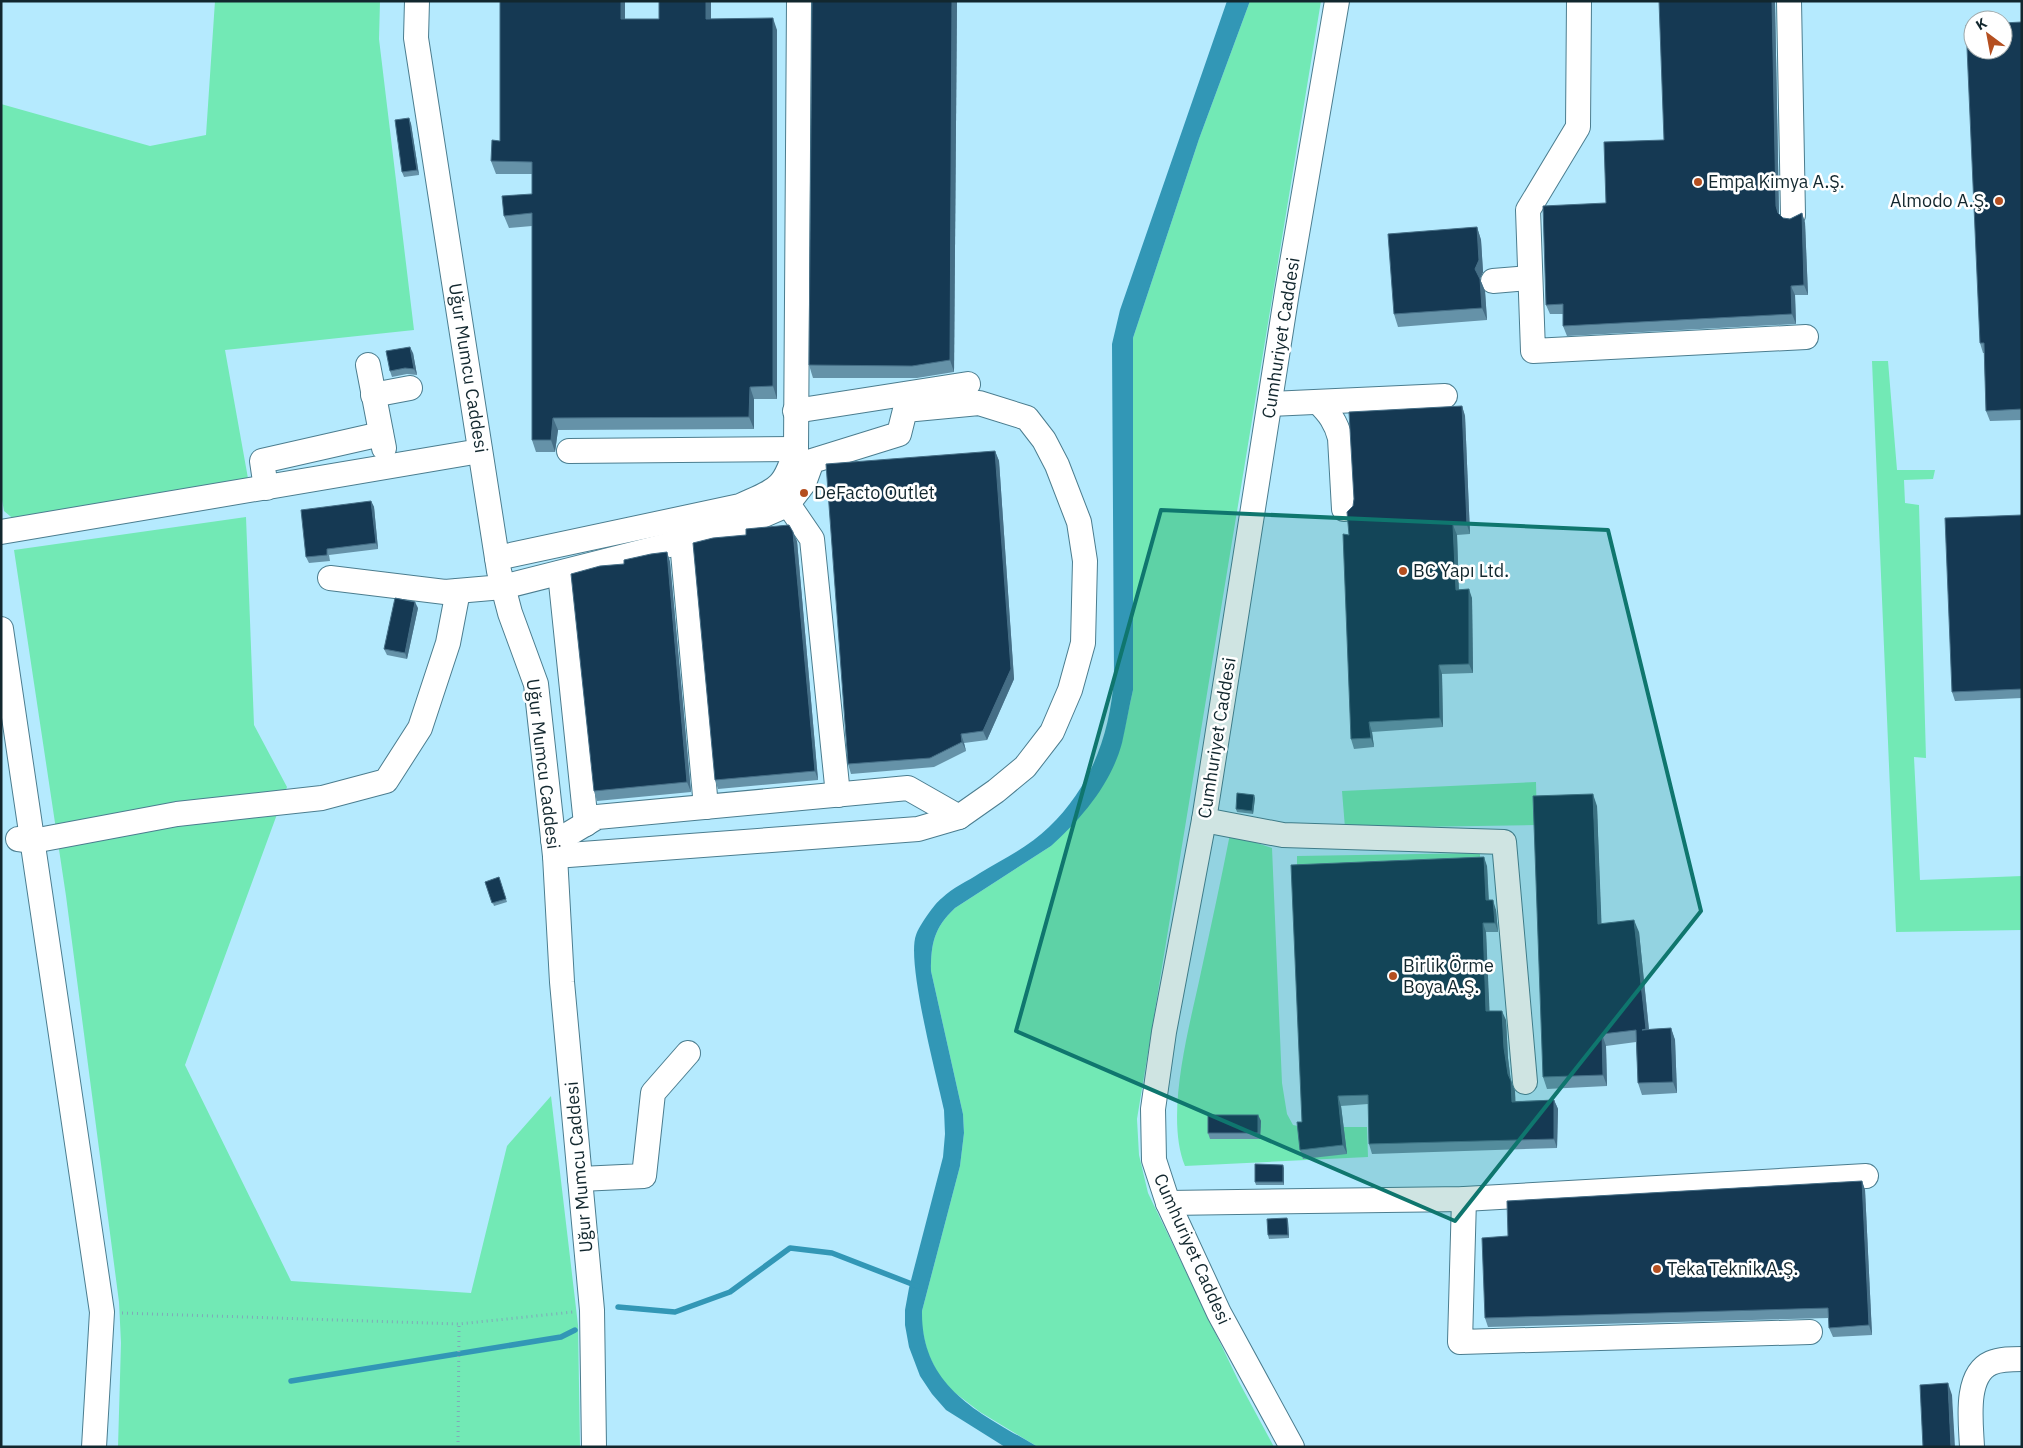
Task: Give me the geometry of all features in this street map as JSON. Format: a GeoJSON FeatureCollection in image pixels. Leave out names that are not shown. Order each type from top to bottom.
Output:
{"type":"FeatureCollection","features":[{"type":"Feature","properties":{"kind":"street","name":"Uğur Mumcu Caddesi"},"geometry":{"type":"LineString","coordinates":[[417,1],[416,38],[497,558],[510,613],[536,684],[554,848],[562,982],[592,1310],[594,1447]]}},
{"type":"Feature","properties":{"kind":"street"},"geometry":{"type":"LineString","coordinates":[[497,558],[740,506],[775,490],[788,474],[796,449],[799,1]]}},
{"type":"Feature","properties":{"kind":"street","name":"Cumhuriyet Caddesi"},"geometry":{"type":"LineString","coordinates":[[1292,1447],[1219,1313],[1168,1203],[1154,1160],[1153,1109],[1164,1032],[1204,820],[1270,404],[1337,1]]}},
{"type":"Feature","properties":{"kind":"street"},"geometry":{"type":"LineString","coordinates":[[1579,1],[1578,127],[1528,210],[1533,351],[1806,337]]}},
{"type":"Feature","properties":{"kind":"street"},"geometry":{"type":"LineString","coordinates":[[1789,1],[1793,215]]}},
{"type":"Feature","properties":{"kind":"street"},"geometry":{"type":"LineString","coordinates":[[1493,281],[1530,278]]}},
{"type":"Feature","properties":{"kind":"street"},"geometry":{"type":"LineString","coordinates":[[368,365],[387,467]]}},
{"type":"Feature","properties":{"kind":"street"},"geometry":{"type":"LineString","coordinates":[[795,411],[968,384]]}},
{"type":"Feature","properties":{"kind":"street"},"geometry":{"type":"LineString","coordinates":[[373,395],[410,388]]}},
{"type":"Feature","properties":{"kind":"street"},"geometry":{"type":"LineString","coordinates":[[1270,404],[1445,396]]}},
{"type":"Feature","properties":{"kind":"street"},"geometry":{"type":"LineString","coordinates":[[1318,402],[1330,414],[1340,438],[1344,509]]}},
{"type":"Feature","properties":{"kind":"street"},"geometry":{"type":"LineString","coordinates":[[330,578],[445,592],[504,588],[732,529],[788,504],[804,483],[812,461],[899,434],[904,410],[979,403],[1027,418],[1044,440],[1057,465],[1079,522],[1085,561],[1083,643],[1070,690],[1052,732],[1025,767],[996,791],[959,817],[918,829],[554,848]]}},
{"type":"Feature","properties":{"kind":"street"},"geometry":{"type":"LineString","coordinates":[[266,488],[262,461],[381,434]]}},
{"type":"Feature","properties":{"kind":"street"},"geometry":{"type":"LineString","coordinates":[[569,451],[796,449]]}},
{"type":"Feature","properties":{"kind":"street"},"geometry":{"type":"LineString","coordinates":[[1,532],[480,451]]}},
{"type":"Feature","properties":{"kind":"street"},"geometry":{"type":"LineString","coordinates":[[788,504],[812,539],[838,794]]}},
{"type":"Feature","properties":{"kind":"street"},"geometry":{"type":"LineString","coordinates":[[682,542],[706,807]]}},
{"type":"Feature","properties":{"kind":"street"},"geometry":{"type":"LineString","coordinates":[[560,573],[586,824]]}},
{"type":"Feature","properties":{"kind":"street"},"geometry":{"type":"LineString","coordinates":[[25,840],[177,814],[322,798],[386,781],[420,728],[448,643],[458,591]]}},
{"type":"Feature","properties":{"kind":"street"},"geometry":{"type":"LineString","coordinates":[[1,628],[25,840],[102,1312],[94,1447]]}},
{"type":"Feature","properties":{"kind":"street"},"geometry":{"type":"LineString","coordinates":[[554,848],[567,835],[597,817],[908,788],[959,817]]}},
{"type":"Feature","properties":{"kind":"street"},"geometry":{"type":"LineString","coordinates":[[1204,820],[1264,832],[1300,836],[1504,842],[1525,1082]]}},
{"type":"Feature","properties":{"kind":"street"},"geometry":{"type":"LineString","coordinates":[[580,1179],[644,1176],[653,1093],[688,1053]]}},
{"type":"Feature","properties":{"kind":"street"},"geometry":{"type":"LineString","coordinates":[[1168,1203],[1464,1198],[1866,1176]]}},
{"type":"Feature","properties":{"kind":"street"},"geometry":{"type":"LineString","coordinates":[[1464,1198],[1460,1342],[1810,1332]]}},
{"type":"Feature","properties":{"kind":"street"},"geometry":{"type":"LineString","coordinates":[[1972,1447],[1970,1405],[1975,1380],[1982,1368],[1991,1363],[2022,1359]]}},
{"type":"Feature","properties":{"kind":"path"},"geometry":{"type":"LineString","coordinates":[[102,1312],[459,1324],[592,1310]]}},
{"type":"Feature","properties":{"kind":"path"},"geometry":{"type":"LineString","coordinates":[[458,1447],[459,1324]]}},
{"type":"Feature","properties":{"kind":"highlighted area"},"geometry":{"type":"Polygon","coordinates":[[[1161,510],[1608,530],[1701,911],[1455,1221],[1016,1031],[1161,510]]]}},
{"type":"Feature","properties":{"kind":"green space"},"geometry":{"type":"Polygon","coordinates":[[[215,1],[380,1],[379,39],[414,330],[225,350],[249,484],[16,521],[4,511],[1,494],[1,104],[150,146],[206,135],[215,1]]]}},
{"type":"Feature","properties":{"kind":"green space"},"geometry":{"type":"Polygon","coordinates":[[[1250,1],[1321,1],[1137,1119],[1139,1155],[1148,1193],[1239,1382],[1274,1447],[1038,1447],[980,1412],[950,1389],[938,1374],[927,1351],[922,1327],[922,1311],[960,1166],[964,1133],[963,1114],[931,971],[933,944],[942,922],[955,908],[1051,846],[1121,745],[1133,690],[1133,338],[1199,139],[1250,1]]]}},
{"type":"Feature","properties":{"kind":"green space"},"geometry":{"type":"Polygon","coordinates":[[[1872,361],[1888,361],[1897,470],[1935,470],[1933,479],[1904,480],[1905,503],[1919,505],[1926,758],[1914,757],[1920,880],[2022,876],[2022,930],[1896,932],[1872,361]]]}},
{"type":"Feature","properties":{"kind":"green space"},"geometry":{"type":"Polygon","coordinates":[[[246,517],[254,725],[287,787],[185,1065],[291,1281],[471,1293],[507,1146],[551,1096],[578,1325],[580,1447],[118,1447],[121,1343],[119,1302],[66,896],[14,550],[246,517]]]}},
{"type":"Feature","properties":{"kind":"green space"},"geometry":{"type":"Polygon","coordinates":[[[1536,782],[1537,825],[1345,828],[1342,791],[1536,782]]]}},
{"type":"Feature","properties":{"kind":"green space"},"geometry":{"type":"Polygon","coordinates":[[[1230,834],[1272,848],[1282,1083],[1287,1114],[1293,1125],[1303,1127],[1367,1127],[1368,1157],[1185,1166],[1179,1145],[1177,1122],[1181,1070],[1230,834]]]}},
{"type":"Feature","properties":{"kind":"green space"},"geometry":{"type":"Polygon","coordinates":[[[1480,853],[1480,863],[1297,869],[1297,856],[1480,853]]]}},
{"type":"Feature","properties":{"kind":"water"},"geometry":{"type":"Polygon","coordinates":[[[1227,1],[1250,1],[1199,139],[1133,338],[1133,690],[1122,743],[1111,772],[1103,786],[1074,824],[1051,846],[955,908],[942,922],[933,944],[931,971],[963,1114],[964,1133],[960,1166],[922,1311],[924,1338],[932,1360],[943,1379],[958,1395],[995,1422],[1038,1447],[1005,1447],[946,1410],[932,1394],[920,1376],[909,1347],[905,1325],[905,1310],[909,1288],[943,1157],[945,1134],[944,1110],[929,1047],[915,969],[914,949],[916,935],[931,910],[946,894],[1025,846],[1049,827],[1076,795],[1087,777],[1103,739],[1112,699],[1114,678],[1112,344],[1120,310],[1227,1]]]}},
{"type":"Feature","properties":{"kind":"building"},"geometry":{"type":"Polygon","coordinates":[[[500,1],[621,1],[621,19],[659,19],[659,1],[706,1],[706,19],[773,18],[773,386],[750,387],[749,417],[553,418],[551,440],[532,440],[532,213],[504,216],[502,196],[532,194],[532,162],[491,161],[492,140],[500,141],[500,1]]]}},
{"type":"Feature","properties":{"kind":"building"},"geometry":{"type":"Polygon","coordinates":[[[812,1],[952,1],[950,360],[912,366],[809,365],[812,1]]]}},
{"type":"Feature","properties":{"kind":"building","name":"Empa Kimya A.Ş."},"geometry":{"type":"Polygon","coordinates":[[[1659,1],[1772,1],[1776,206],[1778,213],[1783,218],[1790,219],[1802,213],[1804,285],[1791,286],[1792,314],[1563,326],[1563,304],[1546,305],[1543,206],[1606,203],[1604,142],[1664,140],[1659,1]]]}},
{"type":"Feature","properties":{"kind":"building","name":"Almodo A.Ş."},"geometry":{"type":"Polygon","coordinates":[[[2013,22],[2022,22],[2022,409],[1986,411],[1984,343],[1980,343],[1968,60],[2013,60],[2013,22]]]}},
{"type":"Feature","properties":{"kind":"building"},"geometry":{"type":"Polygon","coordinates":[[[409,118],[417,170],[402,172],[395,120],[409,118]]]}},
{"type":"Feature","properties":{"kind":"building"},"geometry":{"type":"Polygon","coordinates":[[[1477,227],[1479,260],[1475,269],[1480,279],[1482,308],[1394,314],[1388,234],[1477,227]]]}},
{"type":"Feature","properties":{"kind":"building"},"geometry":{"type":"Polygon","coordinates":[[[410,347],[414,369],[405,368],[390,371],[386,351],[410,347]]]}},
{"type":"Feature","properties":{"kind":"building","name":"BC Yapı Ltd."},"geometry":{"type":"Polygon","coordinates":[[[1462,406],[1467,525],[1453,525],[1456,590],[1469,589],[1469,664],[1439,665],[1440,718],[1369,722],[1371,738],[1351,739],[1343,534],[1349,535],[1347,512],[1353,506],[1354,499],[1349,412],[1462,406]]]}},
{"type":"Feature","properties":{"kind":"building"},"geometry":{"type":"Polygon","coordinates":[[[995,451],[1011,669],[983,731],[961,734],[962,742],[930,758],[848,764],[826,464],[995,451]]]}},
{"type":"Feature","properties":{"kind":"building"},"geometry":{"type":"Polygon","coordinates":[[[371,501],[376,543],[327,549],[327,555],[306,557],[301,510],[371,501]]]}},
{"type":"Feature","properties":{"kind":"building"},"geometry":{"type":"Polygon","coordinates":[[[2022,515],[2022,689],[1952,692],[1945,518],[2022,515]]]}},
{"type":"Feature","properties":{"kind":"building"},"geometry":{"type":"Polygon","coordinates":[[[789,525],[793,532],[815,771],[715,780],[693,543],[713,538],[746,535],[746,529],[789,525]]]}},
{"type":"Feature","properties":{"kind":"building"},"geometry":{"type":"Polygon","coordinates":[[[667,552],[687,782],[594,791],[571,574],[600,566],[624,564],[624,560],[667,552]]]}},
{"type":"Feature","properties":{"kind":"building"},"geometry":{"type":"Polygon","coordinates":[[[395,598],[415,602],[405,653],[384,649],[395,598]]]}},
{"type":"Feature","properties":{"kind":"building"},"geometry":{"type":"Polygon","coordinates":[[[1237,793],[1254,795],[1252,811],[1236,809],[1237,793]]]}},
{"type":"Feature","properties":{"kind":"building"},"geometry":{"type":"Polygon","coordinates":[[[1593,794],[1598,924],[1634,920],[1646,1029],[1642,1030],[1671,1028],[1673,1082],[1638,1083],[1636,1030],[1602,1034],[1603,1075],[1543,1077],[1533,796],[1593,794]]]}},
{"type":"Feature","properties":{"kind":"building","name":"Birlik Örme Boya A.Ş."},"geometry":{"type":"Polygon","coordinates":[[[1484,857],[1486,900],[1493,900],[1495,923],[1483,923],[1486,1011],[1502,1011],[1504,1048],[1511,1081],[1512,1102],[1554,1100],[1554,1139],[1369,1144],[1368,1095],[1338,1096],[1343,1145],[1300,1150],[1297,1122],[1302,1122],[1291,865],[1484,857]]]}},
{"type":"Feature","properties":{"kind":"building"},"geometry":{"type":"Polygon","coordinates":[[[499,877],[506,899],[492,903],[485,882],[499,877]]]}},
{"type":"Feature","properties":{"kind":"building"},"geometry":{"type":"Polygon","coordinates":[[[1208,1115],[1258,1115],[1258,1133],[1208,1133],[1208,1115]]]}},
{"type":"Feature","properties":{"kind":"building"},"geometry":{"type":"Polygon","coordinates":[[[1255,1164],[1283,1165],[1283,1182],[1255,1182],[1255,1164]]]}},
{"type":"Feature","properties":{"kind":"building","name":"Teka Teknik A.Ş."},"geometry":{"type":"Polygon","coordinates":[[[1862,1181],[1869,1325],[1829,1328],[1828,1308],[1485,1318],[1482,1238],[1508,1236],[1507,1201],[1862,1181]]]}},
{"type":"Feature","properties":{"kind":"building"},"geometry":{"type":"Polygon","coordinates":[[[1287,1218],[1288,1235],[1268,1235],[1267,1219],[1287,1218]]]}},
{"type":"Feature","properties":{"kind":"building"},"geometry":{"type":"Polygon","coordinates":[[[1948,1383],[1951,1447],[1923,1447],[1920,1385],[1948,1383]]]}},
{"type":"Feature","properties":{"kind":"waterway"},"geometry":{"type":"LineString","coordinates":[[618,1307],[675,1312],[730,1292],[790,1248],[832,1253],[917,1286]]}},
{"type":"Feature","properties":{"kind":"waterway"},"geometry":{"type":"LineString","coordinates":[[291,1381],[561,1337],[575,1330]]}},
{"type":"Feature","properties":{"kind":"place","name":"Empa Kimya A.Ş."},"geometry":{"type":"Point","coordinates":[1698,182]}},
{"type":"Feature","properties":{"kind":"place","name":"Almodo A.Ş."},"geometry":{"type":"Point","coordinates":[1999,201]}},
{"type":"Feature","properties":{"kind":"place","name":"DeFacto Outlet"},"geometry":{"type":"Point","coordinates":[804,493]}},
{"type":"Feature","properties":{"kind":"place","name":"BC Yapı Ltd."},"geometry":{"type":"Point","coordinates":[1403,571]}},
{"type":"Feature","properties":{"kind":"place","name":"Birlik Örme Boya A.Ş."},"geometry":{"type":"Point","coordinates":[1393,976]}},
{"type":"Feature","properties":{"kind":"place","name":"Teka Teknik A.Ş."},"geometry":{"type":"Point","coordinates":[1657,1269]}}]}
